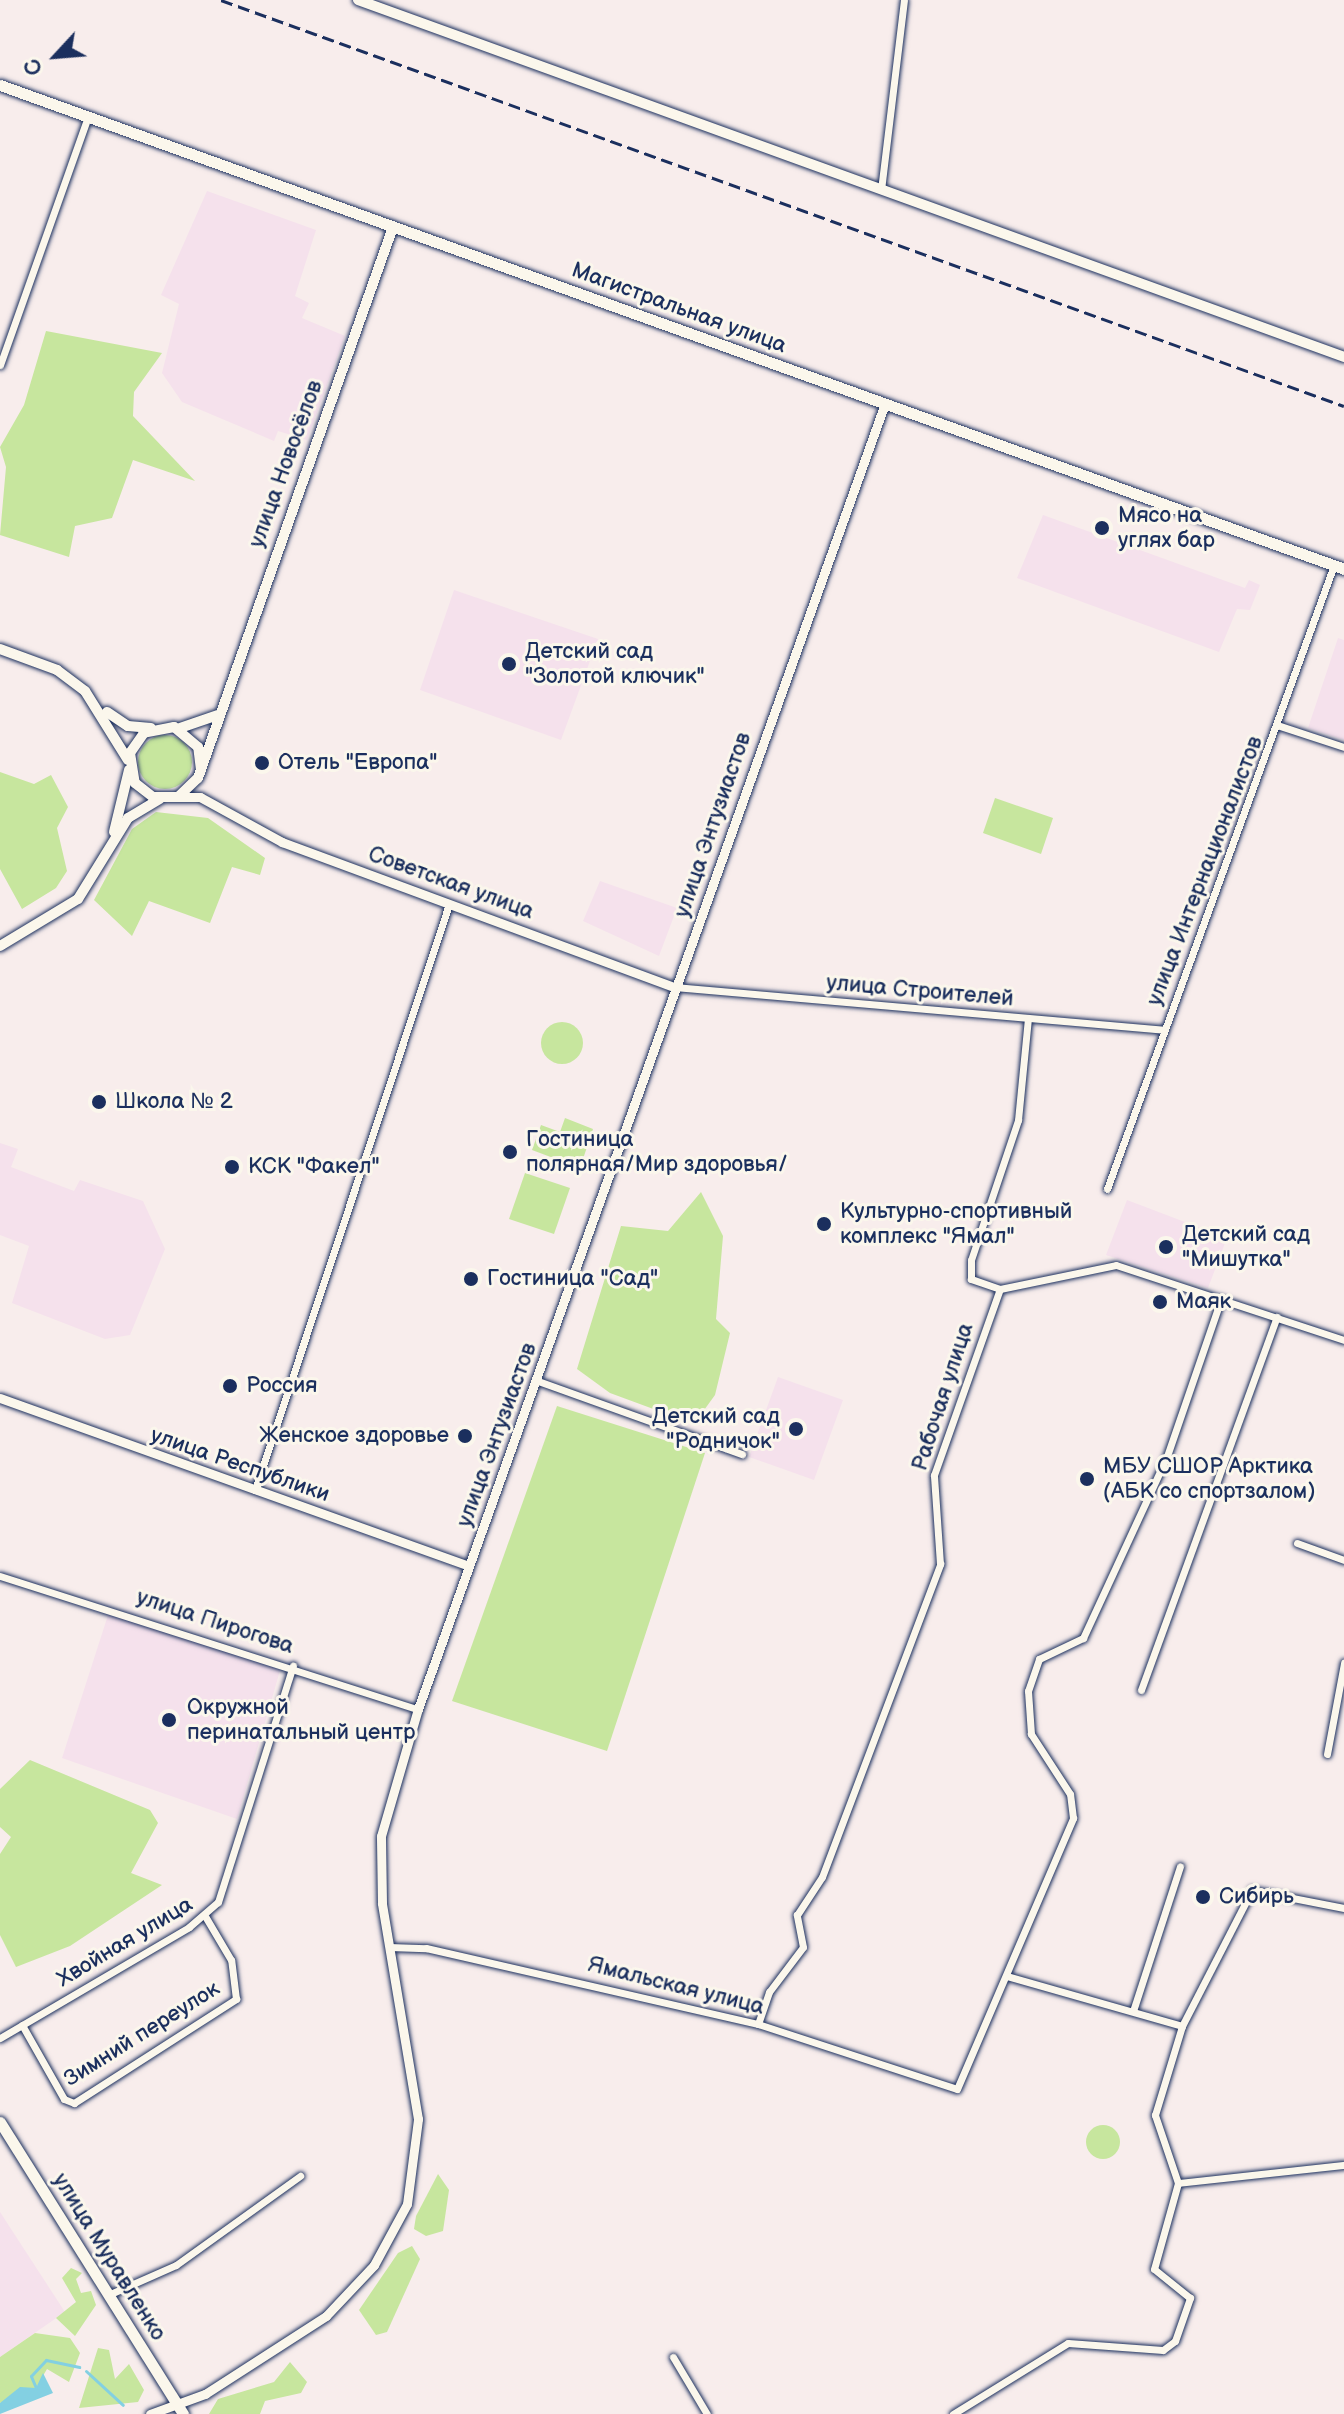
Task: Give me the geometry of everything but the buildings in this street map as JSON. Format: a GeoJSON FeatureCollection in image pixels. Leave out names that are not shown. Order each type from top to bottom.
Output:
{"type":"FeatureCollection","features":[{"type":"Feature","properties":{"kind":"main road"},"geometry":{"type":"LineString","coordinates":[[358,0],[1344,357]]}},
{"type":"Feature","properties":{"kind":"main road","name":"Магистральная улица"},"geometry":{"type":"LineString","coordinates":[[0,85],[1339,567]]}},
{"type":"Feature","properties":{"kind":"main road","name":"улица Новосёлов"},"geometry":{"type":"LineString","coordinates":[[201,770],[393,227]]}},
{"type":"Feature","properties":{"kind":"main road"},"geometry":{"type":"LineString","coordinates":[[0,649],[57,670],[128,726],[197,727],[218,715]]}},
{"type":"Feature","properties":{"kind":"main road"},"geometry":{"type":"LineString","coordinates":[[96,703],[140,789],[161,799]]}},
{"type":"Feature","properties":{"kind":"main road"},"geometry":{"type":"LineString","coordinates":[[109,850],[137,738],[159,726]]}},
{"type":"Feature","properties":{"kind":"main road"},"geometry":{"type":"LineString","coordinates":[[0,946],[64,911],[102,866],[136,809],[161,799],[178,797],[201,770],[193,740],[174,727]]}},
{"type":"Feature","properties":{"kind":"main road","name":"улица Муравленко"},"geometry":{"type":"LineString","coordinates":[[0,2122],[180,2410]]}},
{"type":"Feature","properties":{"kind":"street"},"geometry":{"type":"LineString","coordinates":[[881,190],[904,0]]}},
{"type":"Feature","properties":{"kind":"street"},"geometry":{"type":"LineString","coordinates":[[0,365],[88,117]]}},
{"type":"Feature","properties":{"kind":"street","name":"улица Энтузиастов"},"geometry":{"type":"LineString","coordinates":[[150,2414],[180,2410],[326,2316],[363,2279],[399,2222],[415,2176],[418,2119],[389,1947],[381,1836],[418,1709],[885,403]]}},
{"type":"Feature","properties":{"kind":"street","name":"улица Интернационалистов"},"geometry":{"type":"LineString","coordinates":[[1107,1189],[1163,1030],[1339,567]]}},
{"type":"Feature","properties":{"kind":"street"},"geometry":{"type":"LineString","coordinates":[[1280,726],[1344,747]]}},
{"type":"Feature","properties":{"kind":"street"},"geometry":{"type":"LineString","coordinates":[[201,770],[203,792],[218,807]]}},
{"type":"Feature","properties":{"kind":"street","name":"Советская улица"},"geometry":{"type":"LineString","coordinates":[[178,797],[218,807],[282,842],[675,987]]}},
{"type":"Feature","properties":{"kind":"street"},"geometry":{"type":"LineString","coordinates":[[255,1490],[449,904]]}},
{"type":"Feature","properties":{"kind":"street","name":"улица Строителей"},"geometry":{"type":"LineString","coordinates":[[675,987],[1163,1030]]}},
{"type":"Feature","properties":{"kind":"street"},"geometry":{"type":"LineString","coordinates":[[1028,1018],[1018,1120],[971,1260],[971,1279],[1000,1289],[1104,1264],[1344,1340]]}},
{"type":"Feature","properties":{"kind":"street","name":"Рабочая улица"},"geometry":{"type":"LineString","coordinates":[[758,2024],[769,1992],[803,1947],[797,1915],[822,1877],[940,1564],[934,1475],[1000,1289]]}},
{"type":"Feature","properties":{"kind":"street"},"geometry":{"type":"LineString","coordinates":[[1182,2026],[1007,1976],[1073,1818],[1070,1794],[1031,1734],[1028,1691],[1039,1659],[1083,1638],[1167,1456],[1221,1299]]}},
{"type":"Feature","properties":{"kind":"street"},"geometry":{"type":"LineString","coordinates":[[1141,1690],[1277,1317]]}},
{"type":"Feature","properties":{"kind":"street"},"geometry":{"type":"LineString","coordinates":[[535,1380],[742,1454]]}},
{"type":"Feature","properties":{"kind":"street","name":"улица Республики"},"geometry":{"type":"LineString","coordinates":[[0,1398],[469,1566]]}},
{"type":"Feature","properties":{"kind":"street"},"geometry":{"type":"LineString","coordinates":[[1297,1543],[1344,1560]]}},
{"type":"Feature","properties":{"kind":"street","name":"улица Пирогова"},"geometry":{"type":"LineString","coordinates":[[0,1576],[293,1666],[418,1709]]}},
{"type":"Feature","properties":{"kind":"street"},"geometry":{"type":"LineString","coordinates":[[1327,1754],[1344,1663]]}},
{"type":"Feature","properties":{"kind":"street","name":"Хвойная улица"},"geometry":{"type":"LineString","coordinates":[[0,2038],[205,1916],[230,1873],[293,1666]]}},
{"type":"Feature","properties":{"kind":"street"},"geometry":{"type":"LineString","coordinates":[[1133,2011],[1180,1866]]}},
{"type":"Feature","properties":{"kind":"street"},"geometry":{"type":"LineString","coordinates":[[953,2414],[1068,2343],[1171,2347],[1190,2298],[1154,2261],[1178,2183],[1155,2115],[1182,2026],[1252,1890],[1344,1908]]}},
{"type":"Feature","properties":{"kind":"street","name":"Зимний переулок"},"geometry":{"type":"LineString","coordinates":[[22,2025],[64,2099],[74,2103],[236,1999],[231,1960],[205,1916]]}},
{"type":"Feature","properties":{"kind":"street","name":"Ямальская улица"},"geometry":{"type":"LineString","coordinates":[[389,1947],[426,1948],[758,2024],[947,2090],[963,2084],[1007,1976]]}},
{"type":"Feature","properties":{"kind":"street"},"geometry":{"type":"LineString","coordinates":[[1178,2183],[1344,2165]]}},
{"type":"Feature","properties":{"kind":"street"},"geometry":{"type":"LineString","coordinates":[[108,2295],[176,2265],[300,2176]]}},
{"type":"Feature","properties":{"kind":"street"},"geometry":{"type":"LineString","coordinates":[[673,2357],[707,2414]]}},
{"type":"Feature","properties":{"kind":"shaded area"},"geometry":{"type":"Polygon","coordinates":[[[207,191],[316,230],[295,296],[309,303],[302,318],[345,336],[307,440],[278,431],[274,441],[182,402],[162,373],[179,304],[161,295],[207,191]]]}},
{"type":"Feature","properties":{"kind":"shaded area"},"geometry":{"type":"Polygon","coordinates":[[[1043,515],[1245,588],[1249,580],[1260,585],[1250,610],[1237,609],[1219,652],[1017,578],[1043,515]]]}},
{"type":"Feature","properties":{"kind":"shaded area","name":"Детский сад \"Золотой ключик\""},"geometry":{"type":"Polygon","coordinates":[[[454,590],[598,639],[561,740],[420,690],[454,590]]]}},
{"type":"Feature","properties":{"kind":"shaded area"},"geometry":{"type":"Polygon","coordinates":[[[1338,638],[1344,640],[1344,740],[1308,728],[1338,638]]]}},
{"type":"Feature","properties":{"kind":"shaded area"},"geometry":{"type":"Polygon","coordinates":[[[600,881],[677,908],[659,956],[583,921],[600,881]]]}},
{"type":"Feature","properties":{"kind":"shaded area"},"geometry":{"type":"Polygon","coordinates":[[[0,1143],[18,1149],[11,1167],[74,1191],[80,1180],[143,1201],[165,1249],[130,1335],[105,1339],[12,1303],[29,1246],[0,1235],[0,1143]]]}},
{"type":"Feature","properties":{"kind":"shaded area","name":"Детский сад \"Мишутка\""},"geometry":{"type":"Polygon","coordinates":[[[1127,1200],[1227,1238],[1208,1288],[1106,1255],[1127,1200]]]}},
{"type":"Feature","properties":{"kind":"shaded area","name":"Детский сад \"Родничок\""},"geometry":{"type":"Polygon","coordinates":[[[778,1377],[843,1400],[814,1480],[749,1457],[778,1377]]]}},
{"type":"Feature","properties":{"kind":"shaded area","name":"Окружной перинатальный центр"},"geometry":{"type":"Polygon","coordinates":[[[109,1612],[281,1667],[237,1819],[62,1758],[109,1612]]]}},
{"type":"Feature","properties":{"kind":"shaded area"},"geometry":{"type":"Polygon","coordinates":[[[0,2212],[65,2312],[0,2357],[0,2212]]]}},
{"type":"Feature","properties":{"kind":"green space"},"geometry":{"type":"Polygon","coordinates":[[[46,331],[162,353],[134,392],[133,416],[195,481],[133,460],[112,518],[75,526],[69,557],[0,535],[6,467],[0,447],[24,405],[46,331]]]}},
{"type":"Feature","properties":{"kind":"green space"},"geometry":{"type":"Polygon","coordinates":[[[165,735],[184,743],[192,762],[184,781],[165,789],[146,781],[138,762],[146,743],[165,735]]]}},
{"type":"Feature","properties":{"kind":"green space"},"geometry":{"type":"Polygon","coordinates":[[[0,772],[34,784],[51,775],[68,807],[57,828],[67,871],[56,888],[22,909],[0,869],[0,772]]]}},
{"type":"Feature","properties":{"kind":"green space"},"geometry":{"type":"Polygon","coordinates":[[[995,798],[1053,818],[1041,854],[983,833],[995,798]]]}},
{"type":"Feature","properties":{"kind":"green space"},"geometry":{"type":"Polygon","coordinates":[[[156,812],[208,818],[265,858],[260,875],[232,867],[210,923],[149,901],[132,936],[94,900],[132,829],[156,812]]]}},
{"type":"Feature","properties":{"kind":"green space"},"geometry":{"type":"Polygon","coordinates":[[[562,1022],[577,1028],[583,1043],[577,1058],[562,1064],[547,1058],[541,1043],[547,1028],[562,1022]]]}},
{"type":"Feature","properties":{"kind":"green space"},"geometry":{"type":"Polygon","coordinates":[[[565,1118],[593,1129],[580,1168],[532,1150],[541,1125],[560,1132],[565,1118]]]}},
{"type":"Feature","properties":{"kind":"green space"},"geometry":{"type":"Polygon","coordinates":[[[525,1173],[570,1188],[554,1234],[509,1219],[525,1173]]]}},
{"type":"Feature","properties":{"kind":"green space"},"geometry":{"type":"Polygon","coordinates":[[[701,1192],[723,1236],[716,1319],[730,1333],[715,1395],[694,1424],[610,1393],[577,1369],[621,1226],[668,1231],[701,1192]]]}},
{"type":"Feature","properties":{"kind":"green space"},"geometry":{"type":"Polygon","coordinates":[[[557,1406],[705,1453],[607,1751],[452,1701],[557,1406]]]}},
{"type":"Feature","properties":{"kind":"green space"},"geometry":{"type":"Polygon","coordinates":[[[30,1760],[150,1810],[158,1823],[131,1873],[162,1885],[70,1946],[16,1967],[0,1935],[0,1854],[11,1837],[0,1827],[0,1789],[30,1760]]]}},
{"type":"Feature","properties":{"kind":"green space"},"geometry":{"type":"Polygon","coordinates":[[[1103,2125],[1115,2130],[1120,2142],[1115,2154],[1103,2159],[1091,2154],[1086,2142],[1091,2130],[1103,2125]]]}},
{"type":"Feature","properties":{"kind":"green space"},"geometry":{"type":"Polygon","coordinates":[[[438,2174],[449,2190],[443,2231],[426,2236],[414,2229],[416,2216],[438,2174]]]}},
{"type":"Feature","properties":{"kind":"green space"},"geometry":{"type":"Polygon","coordinates":[[[412,2246],[420,2259],[387,2332],[376,2335],[359,2310],[398,2253],[412,2246]]]}},
{"type":"Feature","properties":{"kind":"green space"},"geometry":{"type":"Polygon","coordinates":[[[71,2268],[82,2273],[76,2279],[81,2293],[91,2291],[96,2305],[75,2336],[56,2318],[76,2302],[62,2278],[71,2268]]]}},
{"type":"Feature","properties":{"kind":"green space"},"geometry":{"type":"Polygon","coordinates":[[[35,2333],[70,2338],[80,2353],[69,2382],[47,2369],[36,2388],[0,2403],[0,2357],[35,2333]]]}},
{"type":"Feature","properties":{"kind":"green space"},"geometry":{"type":"Polygon","coordinates":[[[98,2348],[109,2350],[115,2379],[129,2364],[144,2390],[138,2402],[79,2408],[98,2348]]]}},
{"type":"Feature","properties":{"kind":"green space"},"geometry":{"type":"Polygon","coordinates":[[[290,2362],[307,2382],[301,2393],[265,2401],[260,2414],[209,2414],[218,2399],[274,2382],[290,2362]]]}},
{"type":"Feature","properties":{"kind":"water"},"geometry":{"type":"Polygon","coordinates":[[[43,2373],[53,2393],[0,2414],[0,2403],[20,2387],[36,2388],[43,2373]]]}},
{"type":"Feature","properties":{"kind":"waterway"},"geometry":{"type":"LineString","coordinates":[[36,2388],[31,2376],[46,2360],[79,2367]]}},
{"type":"Feature","properties":{"kind":"waterway"},"geometry":{"type":"LineString","coordinates":[[86,2371],[123,2405]]}},
{"type":"Feature","properties":{"kind":"railway"},"geometry":{"type":"LineString","coordinates":[[221,0],[1344,406]]}},
{"type":"Feature","properties":{"kind":"place","name":"Мясо на углях бар"},"geometry":{"type":"Point","coordinates":[1102,528]}},
{"type":"Feature","properties":{"kind":"place","name":"Детский сад \"Золотой ключик\""},"geometry":{"type":"Point","coordinates":[509,664]}},
{"type":"Feature","properties":{"kind":"place","name":"Отель \"Европа\""},"geometry":{"type":"Point","coordinates":[262,763]}},
{"type":"Feature","properties":{"kind":"place","name":"Школа № 2"},"geometry":{"type":"Point","coordinates":[99,1102]}},
{"type":"Feature","properties":{"kind":"place","name":"Гостиница полярная/Мир здоровья/"},"geometry":{"type":"Point","coordinates":[510,1152]}},
{"type":"Feature","properties":{"kind":"place","name":"КСК \"Факел\""},"geometry":{"type":"Point","coordinates":[232,1167]}},
{"type":"Feature","properties":{"kind":"place","name":"Культурно-спортивный комплекс \"Ямал\""},"geometry":{"type":"Point","coordinates":[824,1224]}},
{"type":"Feature","properties":{"kind":"place","name":"Детский сад \"Мишутка\""},"geometry":{"type":"Point","coordinates":[1166,1247]}},
{"type":"Feature","properties":{"kind":"place","name":"Гостиница \"Сад\""},"geometry":{"type":"Point","coordinates":[471,1279]}},
{"type":"Feature","properties":{"kind":"place","name":"Маяк"},"geometry":{"type":"Point","coordinates":[1160,1302]}},
{"type":"Feature","properties":{"kind":"place","name":"Россия"},"geometry":{"type":"Point","coordinates":[230,1386]}},
{"type":"Feature","properties":{"kind":"place","name":"Детский сад \"Родничок\""},"geometry":{"type":"Point","coordinates":[796,1429]}},
{"type":"Feature","properties":{"kind":"place","name":"Женское здоровье"},"geometry":{"type":"Point","coordinates":[465,1436]}},
{"type":"Feature","properties":{"kind":"place","name":"МБУ СШОР Арктика (АБК со спортзалом)"},"geometry":{"type":"Point","coordinates":[1087,1479]}},
{"type":"Feature","properties":{"kind":"place","name":"Окружной перинатальный центр"},"geometry":{"type":"Point","coordinates":[169,1720]}},
{"type":"Feature","properties":{"kind":"place","name":"Сибирь"},"geometry":{"type":"Point","coordinates":[1203,1897]}}]}
